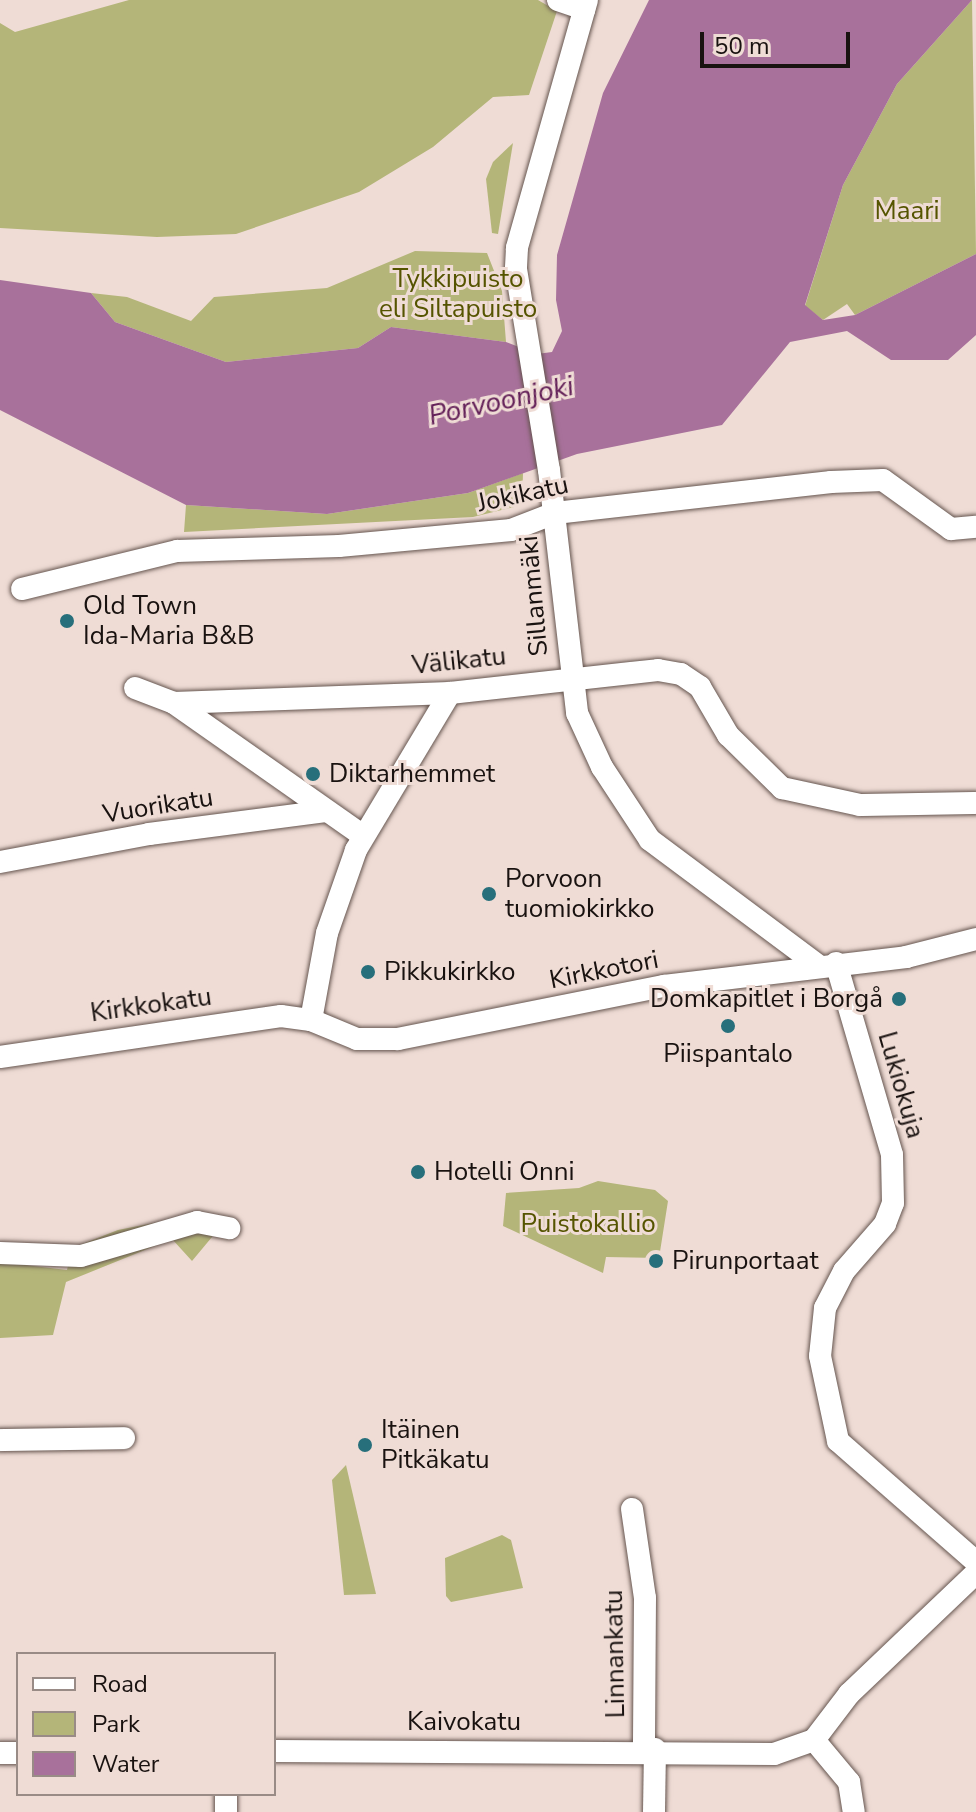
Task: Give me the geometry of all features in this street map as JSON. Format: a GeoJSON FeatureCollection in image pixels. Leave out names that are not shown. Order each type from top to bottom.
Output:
{"type":"FeatureCollection","features":[{"type":"Feature","properties":{"kind":"street"},"geometry":{"type":"LineString","coordinates":[[558,0],[585,5]]}},
{"type":"Feature","properties":{"kind":"street","name":"Sillanmäki"},"geometry":{"type":"LineString","coordinates":[[585,5],[517,248],[524,333],[555,513],[569,677],[577,713],[602,767],[650,840],[827,964]]}},
{"type":"Feature","properties":{"kind":"street","name":"Jokikatu"},"geometry":{"type":"LineString","coordinates":[[22,589],[177,551],[421,540],[511,530],[555,513],[883,480],[951,529],[976,527]]}},
{"type":"Feature","properties":{"kind":"street","name":"Välikatu"},"geometry":{"type":"LineString","coordinates":[[135,688],[174,703],[450,693],[569,677],[658,670],[681,674],[700,687],[728,735],[782,788],[860,805],[976,803]]}},
{"type":"Feature","properties":{"kind":"street"},"geometry":{"type":"LineString","coordinates":[[311,1020],[327,933],[362,835],[450,693]]}},
{"type":"Feature","properties":{"kind":"street"},"geometry":{"type":"LineString","coordinates":[[174,703],[362,835]]}},
{"type":"Feature","properties":{"kind":"street","name":"Vuorikatu"},"geometry":{"type":"LineString","coordinates":[[0,862],[149,834],[326,811]]}},
{"type":"Feature","properties":{"kind":"street","name":"Kirkkotori"},"geometry":{"type":"LineString","coordinates":[[311,1020],[357,1039],[398,1039],[664,986],[827,964],[906,957],[976,939]]}},
{"type":"Feature","properties":{"kind":"street","name":"Lukiokuja"},"geometry":{"type":"LineString","coordinates":[[827,964],[892,1155],[893,1187],[885,1224],[844,1271],[825,1308],[820,1356],[838,1441],[976,1562]]}},
{"type":"Feature","properties":{"kind":"street","name":"Kirkkokatu"},"geometry":{"type":"LineString","coordinates":[[0,1057],[258,1019],[311,1020]]}},
{"type":"Feature","properties":{"kind":"street"},"geometry":{"type":"LineString","coordinates":[[0,1253],[81,1256],[197,1222],[229,1228]]}},
{"type":"Feature","properties":{"kind":"street"},"geometry":{"type":"LineString","coordinates":[[0,1440],[124,1438]]}},
{"type":"Feature","properties":{"kind":"street","name":"Linnankatu"},"geometry":{"type":"LineString","coordinates":[[632,1509],[645,1598],[654,1812]]}},
{"type":"Feature","properties":{"kind":"street"},"geometry":{"type":"LineString","coordinates":[[854,1812],[849,1782],[814,1740],[849,1694],[976,1573]]}},
{"type":"Feature","properties":{"kind":"street","name":"Kaivokatu"},"geometry":{"type":"LineString","coordinates":[[276,1751],[650,1749],[774,1754],[814,1740]]}},
{"type":"Feature","properties":{"kind":"green space"},"geometry":{"type":"Polygon","coordinates":[[[129,0],[538,0],[557,11],[529,95],[493,97],[433,147],[359,192],[236,234],[157,237],[0,228],[0,23],[15,32],[129,0]]]}},
{"type":"Feature","properties":{"kind":"green space","name":"Maari"},"geometry":{"type":"Polygon","coordinates":[[[972,0],[976,254],[855,315],[847,304],[823,320],[805,306],[843,185],[897,84],[972,0]]]}},
{"type":"Feature","properties":{"kind":"green space"},"geometry":{"type":"Polygon","coordinates":[[[513,143],[498,234],[492,233],[486,179],[493,162],[513,143]]]}},
{"type":"Feature","properties":{"kind":"green space","name":"Tykkipuisto eli Siltapuisto"},"geometry":{"type":"Polygon","coordinates":[[[415,251],[487,253],[502,291],[506,342],[391,327],[358,348],[226,362],[115,322],[91,293],[127,297],[191,321],[214,297],[327,288],[415,251]]]}},
{"type":"Feature","properties":{"kind":"green space"},"geometry":{"type":"Polygon","coordinates":[[[523,473],[522,505],[473,517],[184,532],[186,505],[327,514],[468,493],[523,473]]]}},
{"type":"Feature","properties":{"kind":"green space","name":"Puistokallio"},"geometry":{"type":"Polygon","coordinates":[[[598,1181],[655,1190],[668,1201],[659,1258],[606,1257],[603,1273],[503,1226],[506,1193],[579,1188],[598,1181]]]}},
{"type":"Feature","properties":{"kind":"green space"},"geometry":{"type":"Polygon","coordinates":[[[204,1213],[227,1219],[192,1261],[172,1239],[66,1282],[53,1335],[0,1338],[0,1262],[67,1270],[72,1248],[118,1230],[204,1213]]]}},
{"type":"Feature","properties":{"kind":"green space"},"geometry":{"type":"Polygon","coordinates":[[[346,1465],[376,1594],[344,1595],[332,1480],[346,1465]]]}},
{"type":"Feature","properties":{"kind":"green space"},"geometry":{"type":"Polygon","coordinates":[[[502,1535],[511,1540],[523,1588],[451,1602],[446,1596],[445,1558],[502,1535]]]}},
{"type":"Feature","properties":{"kind":"water","name":"Porvoonjoki"},"geometry":{"type":"Polygon","coordinates":[[[649,0],[972,0],[897,84],[843,185],[805,305],[823,320],[855,315],[976,254],[976,335],[948,360],[891,360],[847,331],[790,342],[722,425],[577,454],[468,493],[327,514],[186,505],[0,410],[0,280],[91,293],[115,322],[226,362],[358,348],[391,327],[506,342],[537,354],[552,352],[562,331],[556,300],[557,255],[603,93],[649,0]]]}},
{"type":"Feature","properties":{"kind":"place","name":"Old Town Ida-Maria B&B"},"geometry":{"type":"Point","coordinates":[67,621]}},
{"type":"Feature","properties":{"kind":"place","name":"Diktarhemmet"},"geometry":{"type":"Point","coordinates":[313,774]}},
{"type":"Feature","properties":{"kind":"place","name":"Porvoon tuomiokirkko"},"geometry":{"type":"Point","coordinates":[489,894]}},
{"type":"Feature","properties":{"kind":"place","name":"Pikkukirkko"},"geometry":{"type":"Point","coordinates":[368,972]}},
{"type":"Feature","properties":{"kind":"place","name":"Domkapitlet i Borgå"},"geometry":{"type":"Point","coordinates":[899,999]}},
{"type":"Feature","properties":{"kind":"place","name":"Piispantalo"},"geometry":{"type":"Point","coordinates":[728,1026]}},
{"type":"Feature","properties":{"kind":"place","name":"Hotelli Onni"},"geometry":{"type":"Point","coordinates":[418,1172]}},
{"type":"Feature","properties":{"kind":"place","name":"Pirunportaat"},"geometry":{"type":"Point","coordinates":[656,1261]}},
{"type":"Feature","properties":{"kind":"place","name":"Itäinen Pitkäkatu"},"geometry":{"type":"Point","coordinates":[365,1445]}}]}
